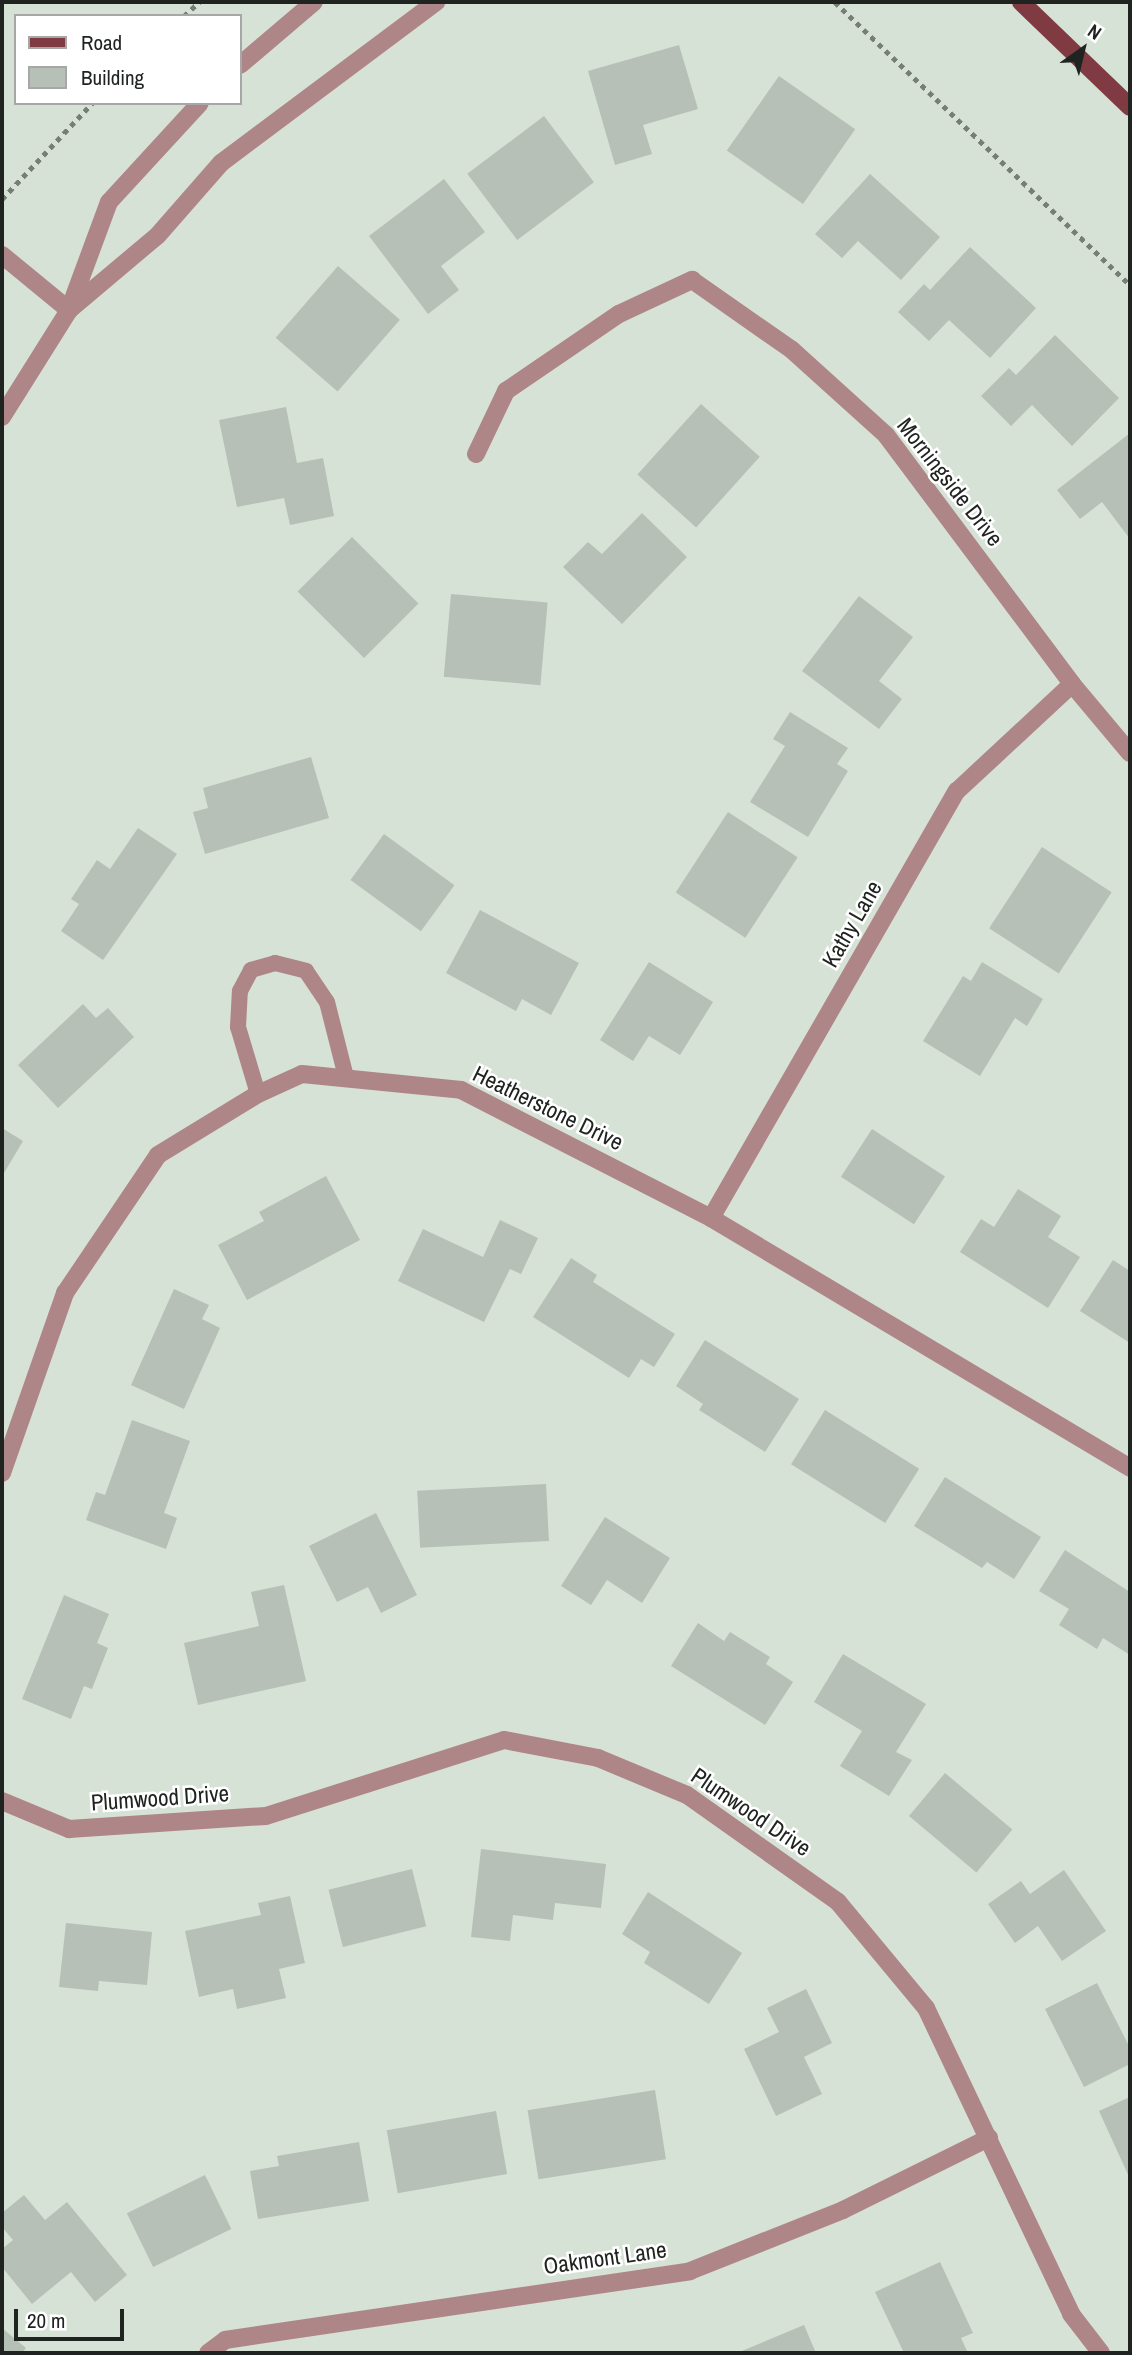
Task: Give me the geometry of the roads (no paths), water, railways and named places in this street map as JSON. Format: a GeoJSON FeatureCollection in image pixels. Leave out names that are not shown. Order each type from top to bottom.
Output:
{"type":"FeatureCollection","features":[{"type":"Feature","properties":{"kind":"main road"},"geometry":{"type":"LineString","coordinates":[[1021,2],[1130,107]]}},
{"type":"Feature","properties":{"kind":"street"},"geometry":{"type":"LineString","coordinates":[[242,63],[314,2]]}},
{"type":"Feature","properties":{"kind":"street"},"geometry":{"type":"LineString","coordinates":[[69,310],[158,235],[221,163],[436,2]]}},
{"type":"Feature","properties":{"kind":"street"},"geometry":{"type":"LineString","coordinates":[[2,417],[69,310],[109,202],[198,105]]}},
{"type":"Feature","properties":{"kind":"street"},"geometry":{"type":"LineString","coordinates":[[2,255],[69,310]]}},
{"type":"Feature","properties":{"kind":"street","name":"Morningside Drive"},"geometry":{"type":"LineString","coordinates":[[476,454],[506,391],[619,314],[692,279],[792,350],[886,435],[1072,684],[1130,753]]}},
{"type":"Feature","properties":{"kind":"street","name":"Kathy Lane"},"geometry":{"type":"LineString","coordinates":[[711,1218],[957,791],[1072,684]]}},
{"type":"Feature","properties":{"kind":"street","name":"Heatherstone Drive"},"geometry":{"type":"LineString","coordinates":[[2,1473],[65,1293],[158,1155],[258,1094],[302,1074],[461,1090],[711,1218],[1130,1468]]}},
{"type":"Feature","properties":{"kind":"street","name":"Plumwood Drive"},"geometry":{"type":"LineString","coordinates":[[2,1801],[69,1829],[266,1816],[504,1740],[598,1758],[687,1795],[838,1902],[926,2008],[1071,2314],[1101,2353]]}},
{"type":"Feature","properties":{"kind":"street","name":"Oakmont Lane"},"geometry":{"type":"LineString","coordinates":[[208,2353],[225,2340],[238,2337],[690,2271],[843,2210],[989,2138]]}},
{"type":"Feature","properties":{"kind":"lane"},"geometry":{"type":"LineString","coordinates":[[258,1094],[238,1027],[240,991],[251,970],[275,963],[306,971],[327,1002],[346,1077]]}}]}
